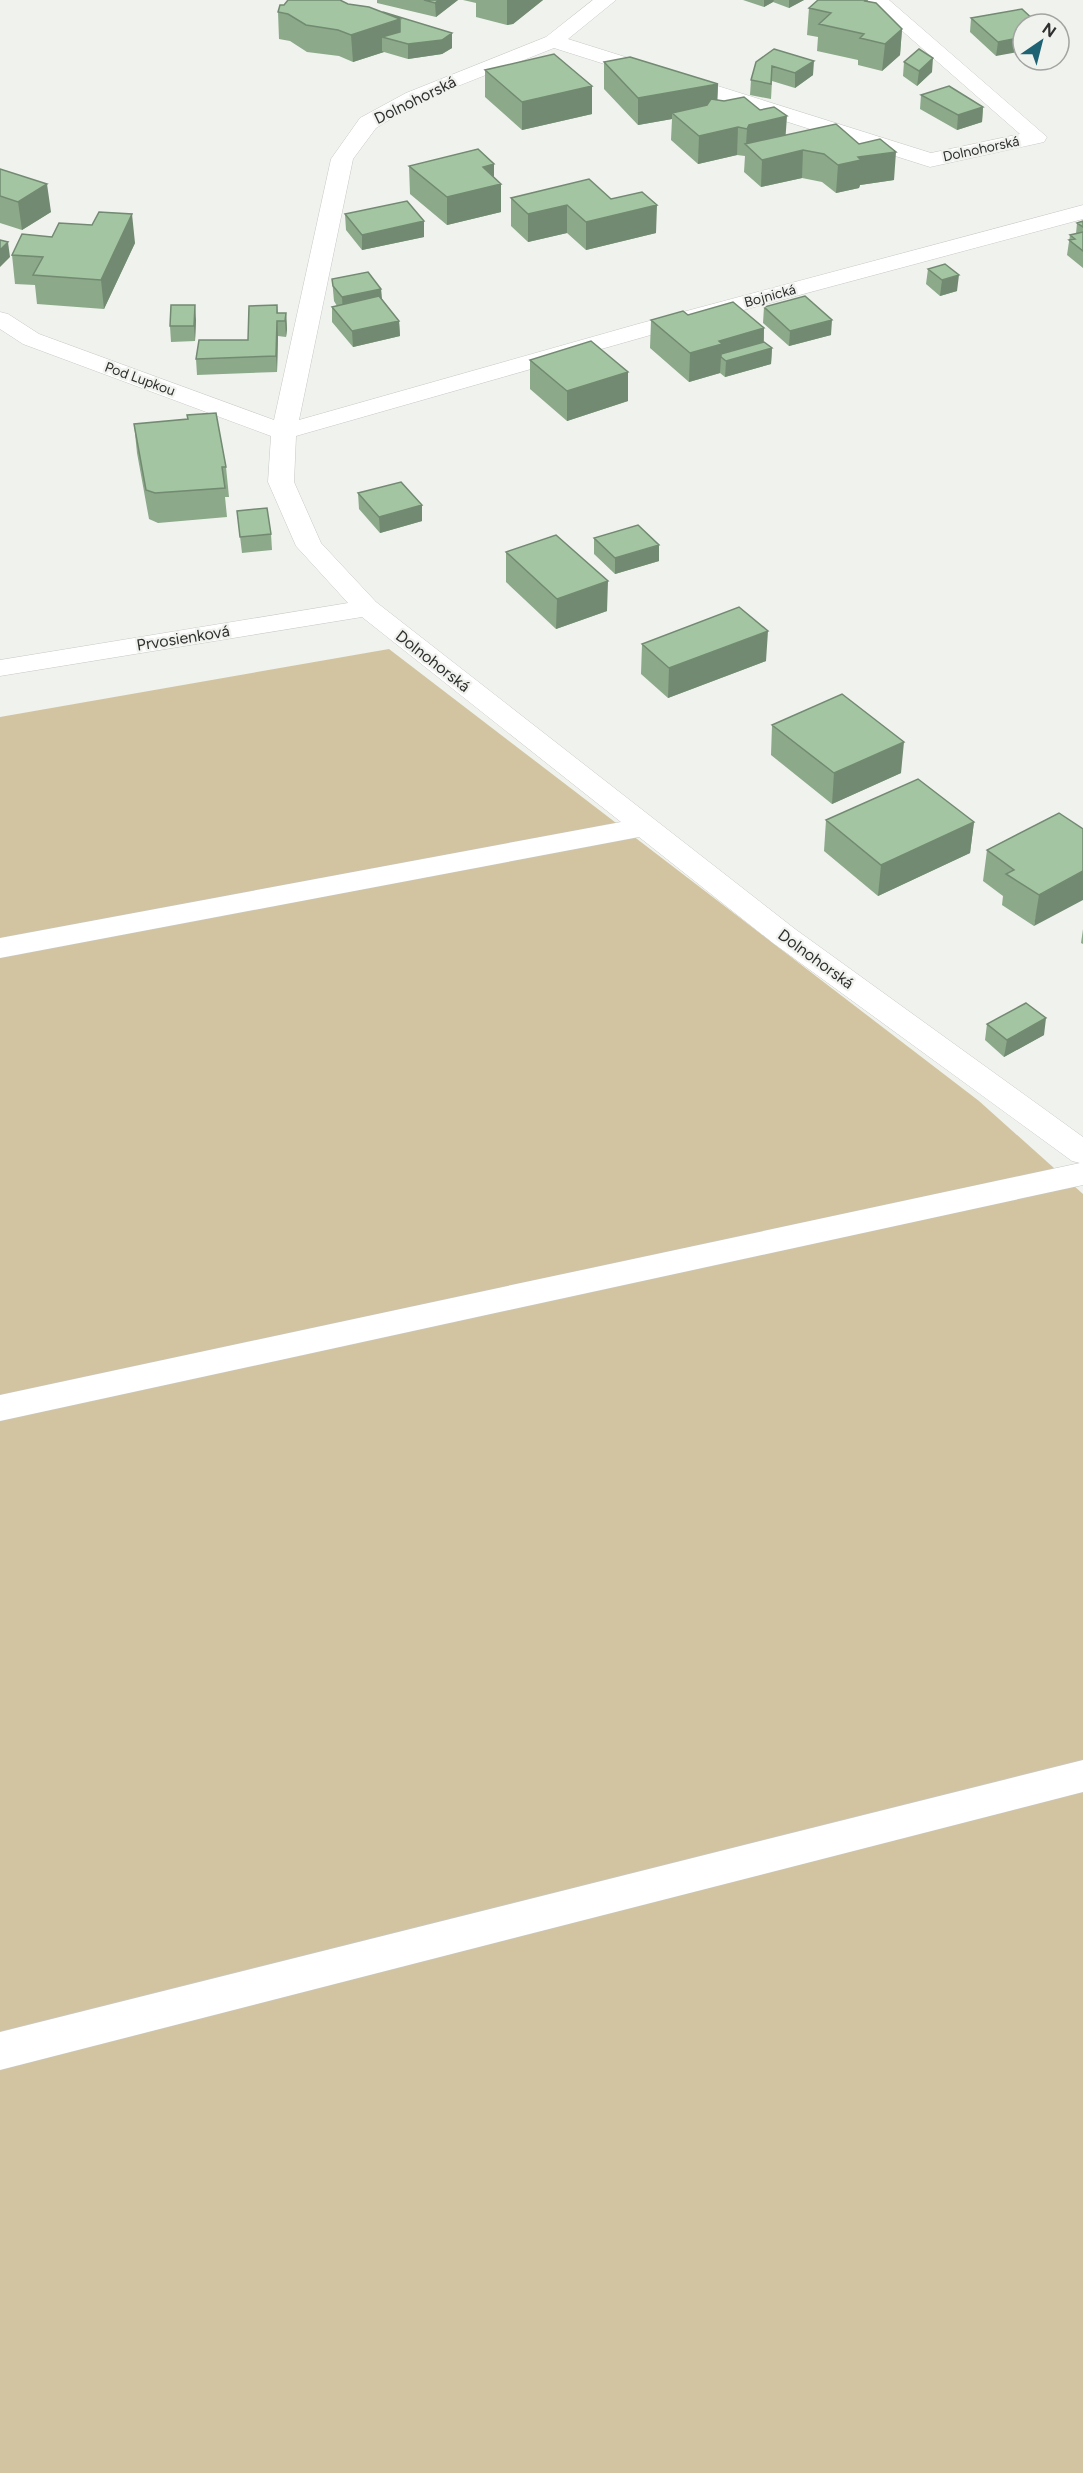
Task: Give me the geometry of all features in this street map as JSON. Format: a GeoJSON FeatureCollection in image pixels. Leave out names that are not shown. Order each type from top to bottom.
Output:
{"type":"FeatureCollection","features":[{"type":"Feature","properties":{"kind":"street","name":"Dolnohorská"},"geometry":{"type":"LineString","coordinates":[[606,0],[553,41],[413,97],[368,123],[342,159],[284,432],[281,482],[309,546],[367,608],[784,936],[1083,1153]]}},
{"type":"Feature","properties":{"kind":"street","name":"Dolnohorská"},"geometry":{"type":"LineString","coordinates":[[553,41],[930,160],[1036,137],[877,0]]}},
{"type":"Feature","properties":{"kind":"street","name":"Bojnická"},"geometry":{"type":"LineString","coordinates":[[284,432],[646,329],[1083,212]]}},
{"type":"Feature","properties":{"kind":"street","name":"Pod Lupkou"},"geometry":{"type":"LineString","coordinates":[[0,319],[31,339],[284,432]]}},
{"type":"Feature","properties":{"kind":"street","name":"Prvosienková"},"geometry":{"type":"LineString","coordinates":[[0,668],[367,608]]}},
{"type":"Feature","properties":{"kind":"street"},"geometry":{"type":"LineString","coordinates":[[0,948],[644,827]]}},
{"type":"Feature","properties":{"kind":"street"},"geometry":{"type":"LineString","coordinates":[[0,1408],[1083,1174]]}},
{"type":"Feature","properties":{"kind":"street"},"geometry":{"type":"LineString","coordinates":[[0,2051],[1083,1776]]}},
{"type":"Feature","properties":{"kind":"shaded area"},"geometry":{"type":"Polygon","coordinates":[[[389,649],[979,1101],[1083,1194],[1083,2473],[0,2473],[0,717],[389,649]]]}},
{"type":"Feature","properties":{"kind":"building"},"geometry":{"type":"Polygon","coordinates":[[[288,0],[340,0],[348,4],[369,7],[400,19],[351,35],[338,30],[306,25],[288,14],[278,12],[280,5],[284,5],[288,0]]]}},
{"type":"Feature","properties":{"kind":"building"},"geometry":{"type":"Polygon","coordinates":[[[818,0],[866,0],[876,3],[902,29],[885,44],[860,38],[864,34],[819,24],[831,13],[809,8],[818,0]]]}},
{"type":"Feature","properties":{"kind":"building"},"geometry":{"type":"Polygon","coordinates":[[[1022,9],[1025,12],[1011,12],[1011,39],[998,42],[971,18],[1022,9]]]}},
{"type":"Feature","properties":{"kind":"building"},"geometry":{"type":"Polygon","coordinates":[[[382,12],[452,33],[442,40],[408,44],[382,37],[400,32],[400,19],[382,12]]]}},
{"type":"Feature","properties":{"kind":"building"},"geometry":{"type":"Polygon","coordinates":[[[774,49],[814,61],[795,73],[772,66],[771,84],[751,80],[756,62],[774,49]]]}},
{"type":"Feature","properties":{"kind":"building"},"geometry":{"type":"Polygon","coordinates":[[[919,49],[933,58],[919,71],[904,62],[919,49]]]}},
{"type":"Feature","properties":{"kind":"building"},"geometry":{"type":"Polygon","coordinates":[[[554,54],[592,86],[522,102],[485,70],[554,54]]]}},
{"type":"Feature","properties":{"kind":"building"},"geometry":{"type":"Polygon","coordinates":[[[630,57],[718,84],[638,98],[604,62],[630,57]]]}},
{"type":"Feature","properties":{"kind":"building"},"geometry":{"type":"Polygon","coordinates":[[[949,86],[983,107],[958,115],[921,95],[949,86]]]}},
{"type":"Feature","properties":{"kind":"building"},"geometry":{"type":"Polygon","coordinates":[[[744,97],[760,110],[774,107],[787,116],[749,125],[747,129],[738,127],[699,136],[672,113],[707,105],[711,99],[724,101],[744,97]]]}},
{"type":"Feature","properties":{"kind":"building"},"geometry":{"type":"Polygon","coordinates":[[[836,124],[859,144],[880,139],[896,152],[858,157],[861,160],[838,165],[824,154],[803,150],[762,160],[745,144],[836,124]]]}},
{"type":"Feature","properties":{"kind":"building"},"geometry":{"type":"Polygon","coordinates":[[[478,149],[494,164],[483,167],[501,184],[447,197],[409,166],[478,149]]]}},
{"type":"Feature","properties":{"kind":"building"},"geometry":{"type":"Polygon","coordinates":[[[0,169],[47,184],[18,202],[0,196],[0,169]]]}},
{"type":"Feature","properties":{"kind":"building"},"geometry":{"type":"Polygon","coordinates":[[[589,179],[611,199],[642,192],[657,205],[586,222],[567,205],[528,214],[511,198],[589,179]]]}},
{"type":"Feature","properties":{"kind":"building"},"geometry":{"type":"Polygon","coordinates":[[[407,201],[424,221],[362,235],[345,214],[407,201]]]}},
{"type":"Feature","properties":{"kind":"building"},"geometry":{"type":"Polygon","coordinates":[[[99,212],[132,214],[101,280],[33,275],[43,257],[12,255],[22,234],[52,237],[59,223],[92,225],[99,212]]]}},
{"type":"Feature","properties":{"kind":"building"},"geometry":{"type":"Polygon","coordinates":[[[1083,232],[1083,251],[1069,240],[1075,239],[1070,235],[1083,232]]]}},
{"type":"Feature","properties":{"kind":"building"},"geometry":{"type":"Polygon","coordinates":[[[0,240],[8,242],[0,250],[0,240]]]}},
{"type":"Feature","properties":{"kind":"building"},"geometry":{"type":"Polygon","coordinates":[[[945,264],[959,275],[942,280],[928,269],[945,264]]]}},
{"type":"Feature","properties":{"kind":"building"},"geometry":{"type":"Polygon","coordinates":[[[368,272],[381,289],[342,297],[333,286],[332,279],[368,272]]]}},
{"type":"Feature","properties":{"kind":"building"},"geometry":{"type":"Polygon","coordinates":[[[379,296],[399,321],[352,331],[332,307],[379,296]]]}},
{"type":"Feature","properties":{"kind":"building"},"geometry":{"type":"Polygon","coordinates":[[[805,296],[832,320],[790,331],[764,307],[805,296]]]}},
{"type":"Feature","properties":{"kind":"building"},"geometry":{"type":"Polygon","coordinates":[[[733,302],[764,328],[719,341],[722,344],[690,353],[651,320],[683,311],[688,315],[733,302]]]}},
{"type":"Feature","properties":{"kind":"building"},"geometry":{"type":"Polygon","coordinates":[[[171,305],[195,305],[194,326],[170,326],[171,305]]]}},
{"type":"Feature","properties":{"kind":"building"},"geometry":{"type":"Polygon","coordinates":[[[277,305],[277,313],[286,313],[285,321],[277,321],[276,356],[196,359],[199,340],[248,340],[249,306],[277,305]]]}},
{"type":"Feature","properties":{"kind":"building"},"geometry":{"type":"Polygon","coordinates":[[[591,341],[628,372],[567,391],[530,360],[591,341]]]}},
{"type":"Feature","properties":{"kind":"building"},"geometry":{"type":"Polygon","coordinates":[[[764,342],[772,348],[726,361],[721,357],[721,354],[764,342]]]}},
{"type":"Feature","properties":{"kind":"building"},"geometry":{"type":"Polygon","coordinates":[[[216,413],[226,467],[222,467],[225,488],[155,493],[146,490],[134,424],[188,419],[187,415],[216,413]]]}},
{"type":"Feature","properties":{"kind":"building"},"geometry":{"type":"Polygon","coordinates":[[[401,482],[422,505],[379,517],[358,493],[401,482]]]}},
{"type":"Feature","properties":{"kind":"building"},"geometry":{"type":"Polygon","coordinates":[[[267,508],[271,534],[240,537],[237,511],[267,508]]]}},
{"type":"Feature","properties":{"kind":"building"},"geometry":{"type":"Polygon","coordinates":[[[638,525],[659,545],[615,558],[594,538],[638,525]]]}},
{"type":"Feature","properties":{"kind":"building"},"geometry":{"type":"Polygon","coordinates":[[[556,535],[608,581],[557,599],[506,552],[556,535]]]}},
{"type":"Feature","properties":{"kind":"building"},"geometry":{"type":"Polygon","coordinates":[[[739,607],[768,631],[669,668],[642,644],[739,607]]]}},
{"type":"Feature","properties":{"kind":"building"},"geometry":{"type":"Polygon","coordinates":[[[842,694],[904,742],[834,773],[772,725],[842,694]]]}},
{"type":"Feature","properties":{"kind":"building"},"geometry":{"type":"Polygon","coordinates":[[[918,779],[974,822],[881,865],[826,820],[918,779]]]}},
{"type":"Feature","properties":{"kind":"building"},"geometry":{"type":"Polygon","coordinates":[[[1059,813],[1083,829],[1083,871],[1039,895],[1006,874],[1014,870],[987,850],[1059,813]]]}},
{"type":"Feature","properties":{"kind":"building"},"geometry":{"type":"Polygon","coordinates":[[[1026,1003],[1046,1018],[1007,1040],[987,1024],[1026,1003]]]}}]}
